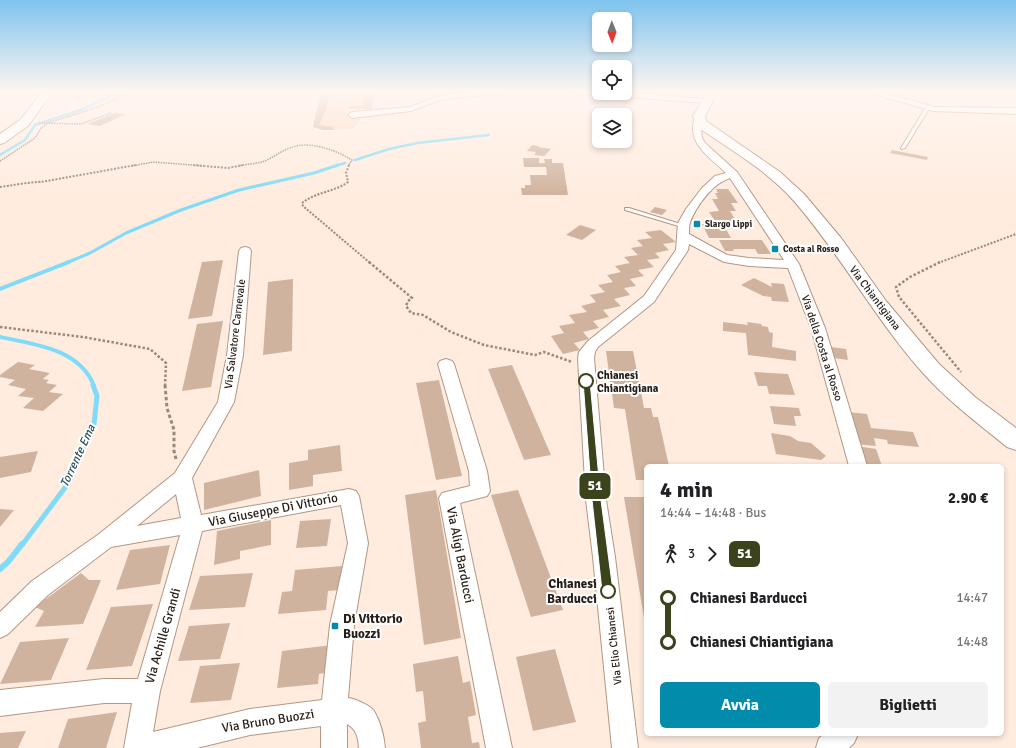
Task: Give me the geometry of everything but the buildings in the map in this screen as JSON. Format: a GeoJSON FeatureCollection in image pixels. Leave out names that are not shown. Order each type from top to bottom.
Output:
{"type":"FeatureCollection","features":[{"type":"Feature","properties":{"kind":"main road"},"geometry":{"type":"LineString","coordinates":[[0,140],[20,126]]}},
{"type":"Feature","properties":{"kind":"main road","name":"Via Chiantigiana"},"geometry":{"type":"LineString","coordinates":[[704,126],[709,131],[775,175],[799,197],[835,242],[879,305],[932,369],[966,402],[1016,441]]}},
{"type":"Feature","properties":{"kind":"street","name":"Via della Costa al Rosso"},"geometry":{"type":"LineString","coordinates":[[697,126],[698,139],[702,145],[733,174],[793,264],[818,328],[857,464]]}},
{"type":"Feature","properties":{"kind":"street"},"geometry":{"type":"LineString","coordinates":[[586,358],[587,352],[593,344],[649,299],[682,250],[684,223],[692,209],[706,190],[719,178],[733,174]]}},
{"type":"Feature","properties":{"kind":"street"},"geometry":{"type":"LineString","coordinates":[[684,231],[724,258],[749,262],[793,264]]}},
{"type":"Feature","properties":{"kind":"street","name":"Via Salvatore Carnevale"},"geometry":{"type":"LineString","coordinates":[[106,540],[182,478],[226,402],[235,355],[245,251]]}},
{"type":"Feature","properties":{"kind":"street","name":"Via Elio Chianesi"},"geometry":{"type":"LineString","coordinates":[[586,358],[596,500],[604,557],[625,748]]}},
{"type":"Feature","properties":{"kind":"street","name":"Via Aligi Barducci"},"geometry":{"type":"LineString","coordinates":[[446,364],[478,471],[480,491],[449,498],[499,748]]}},
{"type":"Feature","properties":{"kind":"street"},"geometry":{"type":"LineString","coordinates":[[182,478],[193,526]]}},
{"type":"Feature","properties":{"kind":"street","name":"Via Giuseppe Di Vittorio"},"geometry":{"type":"LineString","coordinates":[[0,627],[40,588],[106,540],[193,526],[349,496],[358,543],[342,625],[334,711],[334,748]]}},
{"type":"Feature","properties":{"kind":"street","name":"Via Achille Grandi"},"geometry":{"type":"LineString","coordinates":[[137,748],[147,691],[193,526]]}},
{"type":"Feature","properties":{"kind":"street"},"geometry":{"type":"LineString","coordinates":[[0,703],[104,691],[147,691]]}},
{"type":"Feature","properties":{"kind":"street","name":"Via Bruno Buozzi"},"geometry":{"type":"LineString","coordinates":[[142,748],[250,722],[334,711],[350,711],[364,719],[372,737],[372,748]]}},
{"type":"Feature","properties":{"kind":"street"},"geometry":{"type":"LineString","coordinates":[[829,748],[843,736]]}},
{"type":"Feature","properties":{"kind":"lane"},"geometry":{"type":"LineString","coordinates":[[902,148],[916,126]]}},
{"type":"Feature","properties":{"kind":"lane"},"geometry":{"type":"LineString","coordinates":[[627,210],[684,231]]}},
{"type":"Feature","properties":{"kind":"path"},"geometry":{"type":"LineString","coordinates":[[0,161],[35,138],[44,126]]}},
{"type":"Feature","properties":{"kind":"path"},"geometry":{"type":"LineString","coordinates":[[0,187],[30,184],[37,181],[41,182],[154,162],[228,168],[264,160],[291,147],[323,146],[341,153],[352,160],[345,172],[348,182],[347,184],[325,191],[305,200],[302,203],[303,206],[412,298],[408,301],[406,306],[411,313],[423,315],[451,332],[484,345],[535,355],[544,352],[572,362],[586,358]]}},
{"type":"Feature","properties":{"kind":"path"},"geometry":{"type":"LineString","coordinates":[[961,373],[900,297],[896,287],[910,276],[936,262],[1016,234]]}},
{"type":"Feature","properties":{"kind":"path"},"geometry":{"type":"LineString","coordinates":[[0,327],[89,338],[150,349],[166,363],[165,386],[167,408],[174,430],[174,452],[182,478]]}},
{"type":"Feature","properties":{"kind":"shaded area"},"geometry":{"type":"Polygon","coordinates":[[[355,126],[353,129],[323,130],[313,127],[355,126]]]}},
{"type":"Feature","properties":{"kind":"waterway","name":"Torrente Ema"},"geometry":{"type":"LineString","coordinates":[[0,155],[25,140],[34,126]]}},
{"type":"Feature","properties":{"kind":"waterway"},"geometry":{"type":"LineString","coordinates":[[355,160],[389,149],[417,143],[489,135]]}},
{"type":"Feature","properties":{"kind":"waterway"},"geometry":{"type":"LineString","coordinates":[[335,166],[345,163]]}},
{"type":"Feature","properties":{"kind":"waterway"},"geometry":{"type":"LineString","coordinates":[[66,263],[90,253],[126,233],[181,210],[239,190],[314,173],[335,166]]}},
{"type":"Feature","properties":{"kind":"waterway"},"geometry":{"type":"LineString","coordinates":[[0,289],[69,262]]}},
{"type":"Feature","properties":{"kind":"waterway","name":"Torrente Ema"},"geometry":{"type":"LineString","coordinates":[[0,337],[27,342],[54,350],[67,356],[78,364],[87,374],[94,386]]}},
{"type":"Feature","properties":{"kind":"waterway","name":"Torrente Ema"},"geometry":{"type":"LineString","coordinates":[[22,545],[67,485],[94,424],[97,396],[93,385]]}},
{"type":"Feature","properties":{"kind":"waterway","name":"Torrente Ema"},"geometry":{"type":"LineString","coordinates":[[0,569],[8,562],[22,544]]}},
{"type":"Feature","properties":{"kind":"bus line","name":"51"},"geometry":{"type":"LineString","coordinates":[[586,381],[596,500],[608,591]]}},
{"type":"Feature","properties":{"kind":"place","name":"Slargo Lippi"},"geometry":{"type":"Point","coordinates":[697,224]}},
{"type":"Feature","properties":{"kind":"place","name":"Costa al Rosso"},"geometry":{"type":"Point","coordinates":[775,249]}},
{"type":"Feature","properties":{"kind":"place","name":"Chianesi Chiantigiana"},"geometry":{"type":"Point","coordinates":[586,381]}},
{"type":"Feature","properties":{"kind":"place","name":"Chianesi Barducci"},"geometry":{"type":"Point","coordinates":[608,591]}},
{"type":"Feature","properties":{"kind":"place","name":"Di Vittorio Buozzi"},"geometry":{"type":"Point","coordinates":[335,626]}}]}
